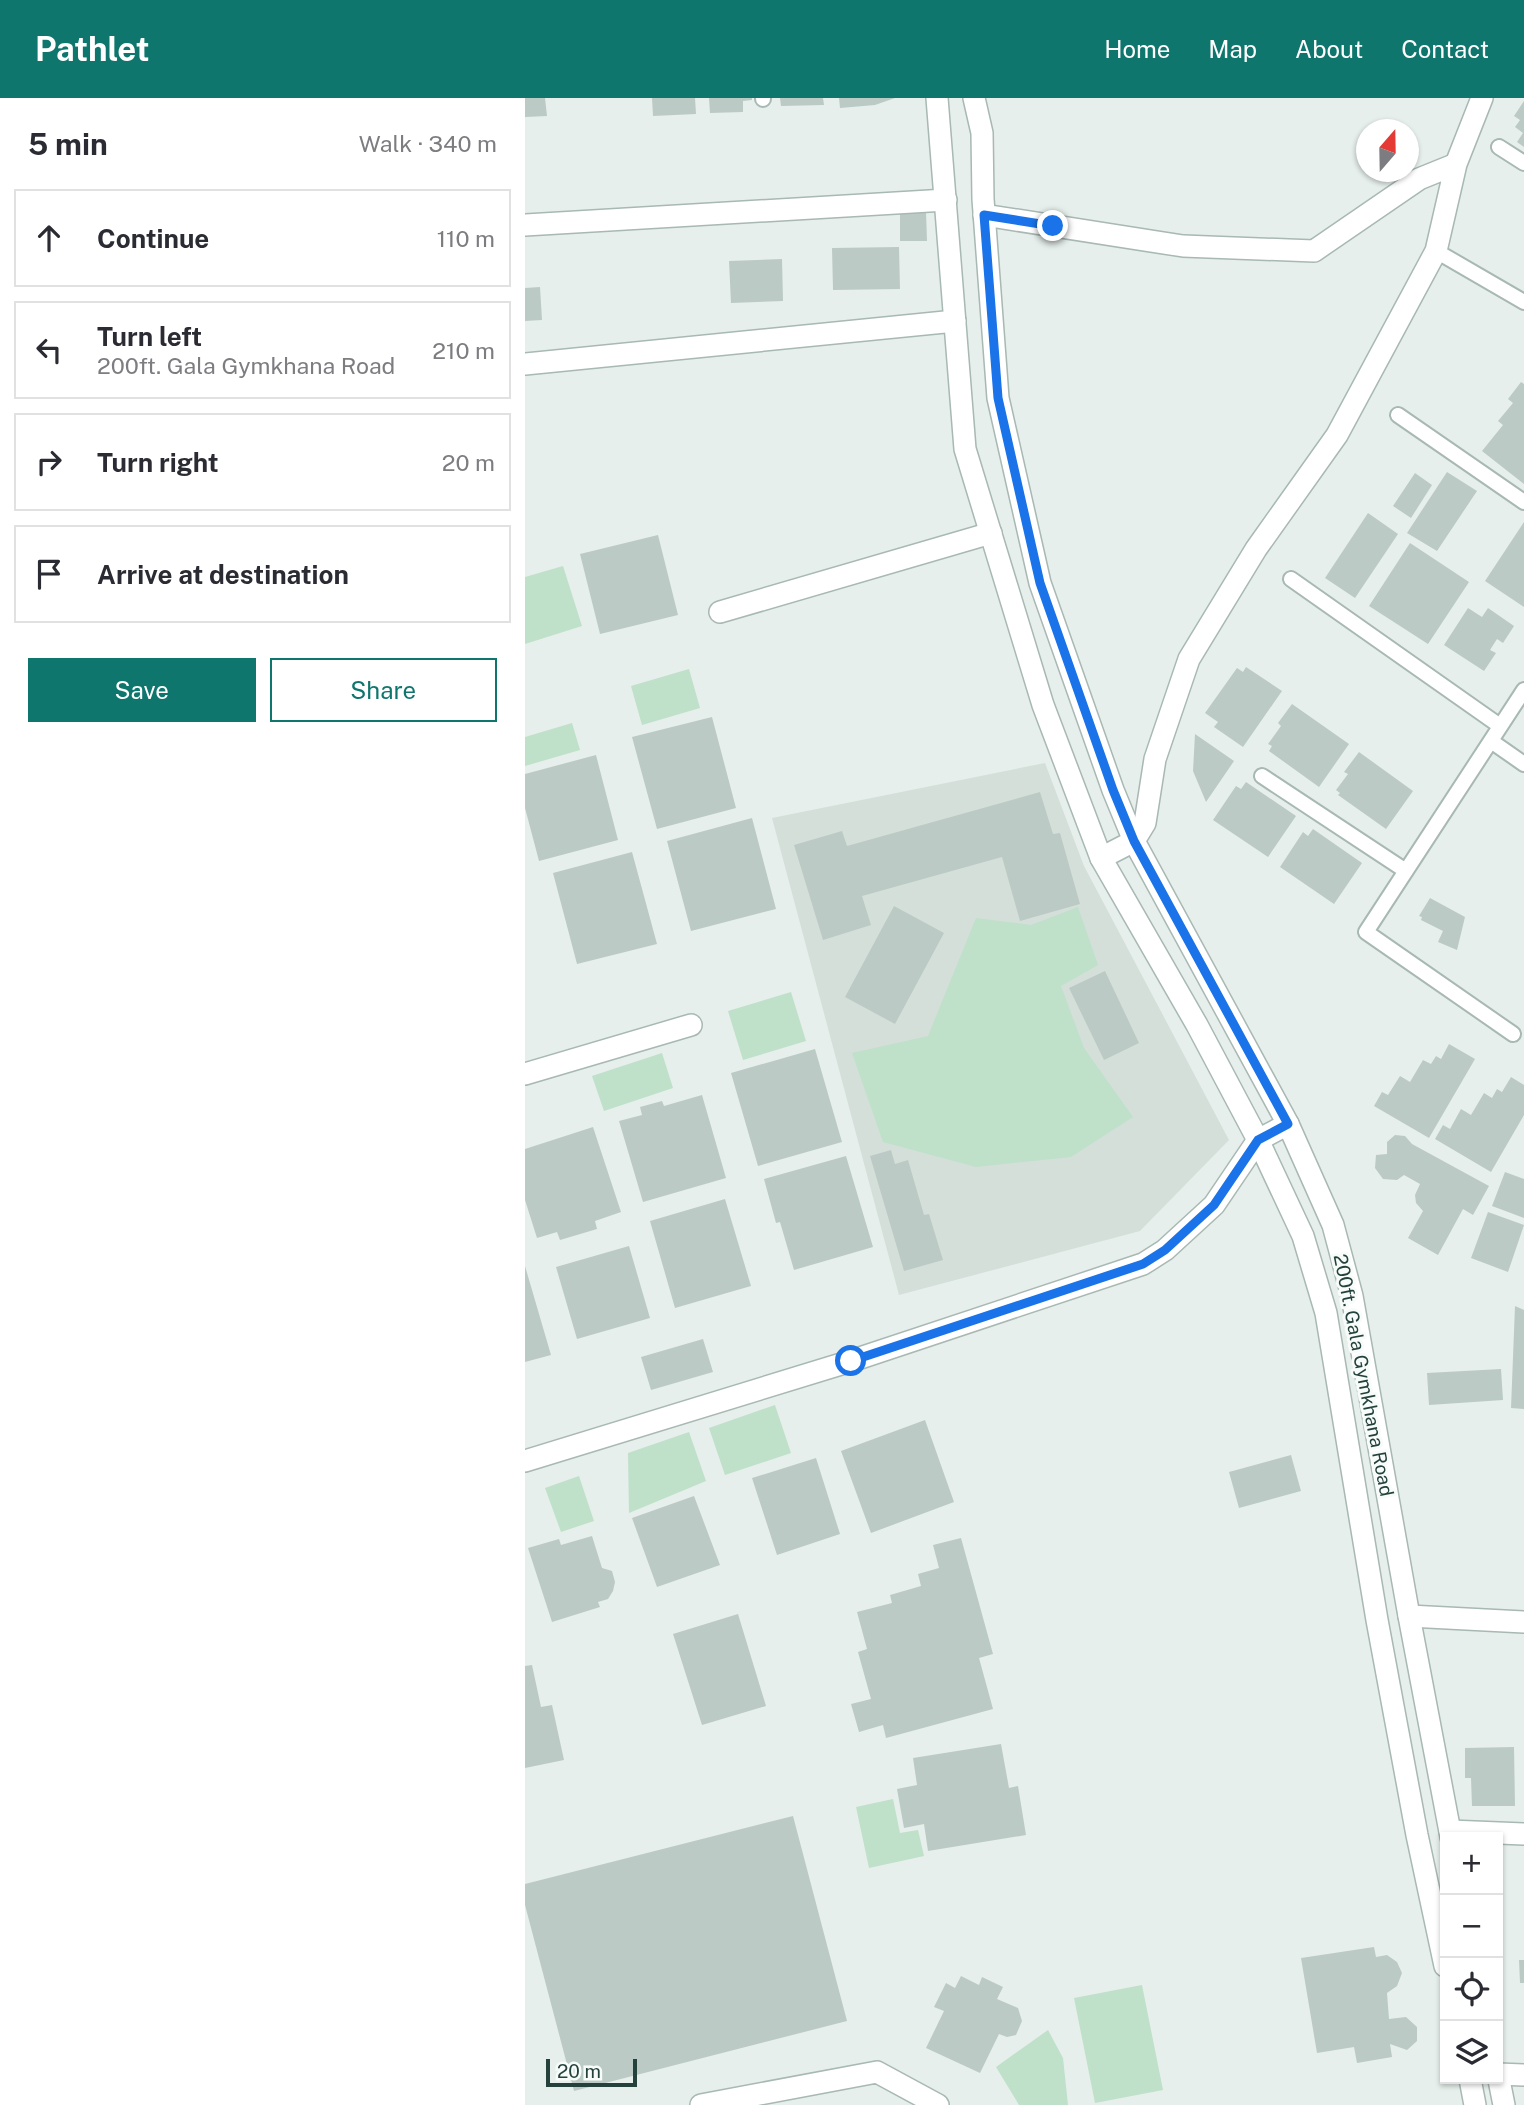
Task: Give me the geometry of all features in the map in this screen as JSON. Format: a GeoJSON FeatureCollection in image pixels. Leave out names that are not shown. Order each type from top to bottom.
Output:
{"type":"FeatureCollection","features":[{"type":"Feature","properties":{"kind":"street"},"geometry":{"type":"LineString","coordinates":[[937,98],[965,449],[1043,705],[1101,858],[1197,1024],[1258,1140],[1303,1236],[1326,1312],[1382,1647],[1443,1958]]}},
{"type":"Feature","properties":{"kind":"street","name":"200ft. Gala Gymkhana Road"},"geometry":{"type":"LineString","coordinates":[[974,98],[982,133],[984,215],[998,398],[1040,583],[1113,790],[1134,841],[1288,1124],[1333,1224],[1346,1269],[1450,1832]]}},
{"type":"Feature","properties":{"kind":"street"},"geometry":{"type":"LineString","coordinates":[[1101,858],[1134,841],[1145,823],[1154,759],[1189,659],[1256,549],[1337,435],[1436,251],[1456,164],[1482,98]]}},
{"type":"Feature","properties":{"kind":"street"},"geometry":{"type":"LineString","coordinates":[[984,215],[1183,246],[1314,251],[1419,179],[1456,164]]}},
{"type":"Feature","properties":{"kind":"street"},"geometry":{"type":"LineString","coordinates":[[525,225],[946,200]]}},
{"type":"Feature","properties":{"kind":"street"},"geometry":{"type":"LineString","coordinates":[[525,364],[955,321]]}},
{"type":"Feature","properties":{"kind":"street"},"geometry":{"type":"LineString","coordinates":[[720,612],[991,533]]}},
{"type":"Feature","properties":{"kind":"street"},"geometry":{"type":"LineString","coordinates":[[525,1074],[691,1025]]}},
{"type":"Feature","properties":{"kind":"street"},"geometry":{"type":"LineString","coordinates":[[525,1461],[851,1361],[1143,1264],[1165,1250],[1214,1205],[1258,1140],[1288,1124]]}},
{"type":"Feature","properties":{"kind":"street"},"geometry":{"type":"LineString","coordinates":[[1409,1616],[1524,1622]]}},
{"type":"Feature","properties":{"kind":"street"},"geometry":{"type":"LineString","coordinates":[[1503,1834],[1524,1834]]}},
{"type":"Feature","properties":{"kind":"street"},"geometry":{"type":"LineString","coordinates":[[701,2105],[877,2072],[938,2105]]}},
{"type":"Feature","properties":{"kind":"street"},"geometry":{"type":"LineString","coordinates":[[1503,2074],[1524,2074]]}},
{"type":"Feature","properties":{"kind":"street"},"geometry":{"type":"LineString","coordinates":[[1471,2084],[1473,2104],[1504,2101]]}},
{"type":"Feature","properties":{"kind":"lane"},"geometry":{"type":"LineString","coordinates":[[1499,147],[1524,163]]}},
{"type":"Feature","properties":{"kind":"lane"},"geometry":{"type":"LineString","coordinates":[[1436,251],[1524,302]]}},
{"type":"Feature","properties":{"kind":"lane"},"geometry":{"type":"LineString","coordinates":[[1398,415],[1524,502]]}},
{"type":"Feature","properties":{"kind":"lane"},"geometry":{"type":"LineString","coordinates":[[1291,579],[1500,726]]}},
{"type":"Feature","properties":{"kind":"lane"},"geometry":{"type":"LineString","coordinates":[[1513,1034],[1366,932],[1524,690]]}},
{"type":"Feature","properties":{"kind":"lane"},"geometry":{"type":"LineString","coordinates":[[1491,741],[1524,764]]}},
{"type":"Feature","properties":{"kind":"lane"},"geometry":{"type":"LineString","coordinates":[[1262,776],[1406,871]]}},
{"type":"Feature","properties":{"kind":"shaded area"},"geometry":{"type":"Polygon","coordinates":[[[1045,763],[1084,866],[1229,1140],[1140,1231],[899,1295],[772,818],[1045,763]]]}},
{"type":"Feature","properties":{"kind":"green space"},"geometry":{"type":"Polygon","coordinates":[[[563,566],[582,626],[525,644],[525,577],[563,566]]]}},
{"type":"Feature","properties":{"kind":"green space"},"geometry":{"type":"Polygon","coordinates":[[[689,669],[700,708],[642,725],[631,686],[689,669]]]}},
{"type":"Feature","properties":{"kind":"green space"},"geometry":{"type":"Polygon","coordinates":[[[572,723],[580,750],[525,766],[525,737],[572,723]]]}},
{"type":"Feature","properties":{"kind":"green space"},"geometry":{"type":"Polygon","coordinates":[[[1078,907],[1098,965],[1061,986],[1084,1048],[1133,1117],[1071,1157],[976,1167],[883,1142],[852,1053],[928,1036],[976,918],[1031,925],[1078,907]]]}},
{"type":"Feature","properties":{"kind":"green space"},"geometry":{"type":"Polygon","coordinates":[[[791,992],[806,1041],[743,1060],[728,1011],[791,992]]]}},
{"type":"Feature","properties":{"kind":"green space"},"geometry":{"type":"Polygon","coordinates":[[[662,1053],[673,1088],[604,1111],[592,1076],[662,1053]]]}},
{"type":"Feature","properties":{"kind":"green space"},"geometry":{"type":"Polygon","coordinates":[[[775,1405],[791,1453],[725,1475],[709,1428],[775,1405]]]}},
{"type":"Feature","properties":{"kind":"green space"},"geometry":{"type":"Polygon","coordinates":[[[689,1432],[706,1481],[629,1513],[628,1453],[689,1432]]]}},
{"type":"Feature","properties":{"kind":"green space"},"geometry":{"type":"Polygon","coordinates":[[[579,1476],[594,1521],[561,1532],[545,1488],[579,1476]]]}},
{"type":"Feature","properties":{"kind":"green space"},"geometry":{"type":"Polygon","coordinates":[[[893,1799],[900,1833],[918,1830],[924,1856],[869,1868],[856,1807],[893,1799]]]}},
{"type":"Feature","properties":{"kind":"green space"},"geometry":{"type":"Polygon","coordinates":[[[1142,1985],[1163,2090],[1095,2103],[1074,1998],[1142,1985]]]}},
{"type":"Feature","properties":{"kind":"green space"},"geometry":{"type":"Polygon","coordinates":[[[1048,2030],[1063,2058],[1068,2105],[1019,2105],[996,2067],[1048,2030]]]}},
{"type":"Feature","properties":{"kind":"building"},"geometry":{"type":"Polygon","coordinates":[[[525,98],[545,98],[547,116],[525,117],[525,98]]]}},
{"type":"Feature","properties":{"kind":"building"},"geometry":{"type":"Polygon","coordinates":[[[652,98],[695,98],[696,114],[653,116],[652,98]]]}},
{"type":"Feature","properties":{"kind":"building"},"geometry":{"type":"Polygon","coordinates":[[[709,98],[752,100],[743,101],[743,112],[710,113],[709,98]]]}},
{"type":"Feature","properties":{"kind":"building"},"geometry":{"type":"Polygon","coordinates":[[[780,98],[823,98],[824,105],[781,106],[780,98]]]}},
{"type":"Feature","properties":{"kind":"building"},"geometry":{"type":"Polygon","coordinates":[[[839,98],[895,98],[875,105],[840,108],[839,98]]]}},
{"type":"Feature","properties":{"kind":"building"},"geometry":{"type":"Polygon","coordinates":[[[1524,101],[1524,147],[1517,142],[1523,133],[1515,127],[1520,120],[1514,116],[1524,101]]]}},
{"type":"Feature","properties":{"kind":"building"},"geometry":{"type":"Polygon","coordinates":[[[900,212],[926,212],[927,241],[900,241],[900,212]]]}},
{"type":"Feature","properties":{"kind":"building"},"geometry":{"type":"Polygon","coordinates":[[[899,247],[900,289],[833,290],[832,248],[899,247]]]}},
{"type":"Feature","properties":{"kind":"building"},"geometry":{"type":"Polygon","coordinates":[[[782,259],[783,301],[731,303],[729,261],[782,259]]]}},
{"type":"Feature","properties":{"kind":"building"},"geometry":{"type":"Polygon","coordinates":[[[540,287],[542,320],[525,321],[525,288],[540,287]]]}},
{"type":"Feature","properties":{"kind":"building"},"geometry":{"type":"Polygon","coordinates":[[[1521,382],[1524,384],[1524,484],[1482,451],[1503,425],[1498,421],[1513,403],[1508,399],[1521,382]]]}},
{"type":"Feature","properties":{"kind":"building"},"geometry":{"type":"Polygon","coordinates":[[[1447,472],[1477,491],[1437,551],[1407,533],[1447,472]]]}},
{"type":"Feature","properties":{"kind":"building"},"geometry":{"type":"Polygon","coordinates":[[[1415,473],[1432,485],[1411,518],[1393,506],[1415,473]]]}},
{"type":"Feature","properties":{"kind":"building"},"geometry":{"type":"Polygon","coordinates":[[[1368,513],[1398,534],[1355,598],[1325,578],[1368,513]]]}},
{"type":"Feature","properties":{"kind":"building"},"geometry":{"type":"Polygon","coordinates":[[[1524,522],[1524,607],[1485,581],[1524,522]]]}},
{"type":"Feature","properties":{"kind":"building"},"geometry":{"type":"Polygon","coordinates":[[[658,535],[678,615],[600,634],[580,554],[658,535]]]}},
{"type":"Feature","properties":{"kind":"building"},"geometry":{"type":"Polygon","coordinates":[[[1410,543],[1469,582],[1428,644],[1369,606],[1410,543]]]}},
{"type":"Feature","properties":{"kind":"building"},"geometry":{"type":"Polygon","coordinates":[[[1468,608],[1482,617],[1488,608],[1514,626],[1503,643],[1497,639],[1490,650],[1496,653],[1484,671],[1444,645],[1468,608]]]}},
{"type":"Feature","properties":{"kind":"building"},"geometry":{"type":"Polygon","coordinates":[[[1246,667],[1282,691],[1243,747],[1214,727],[1218,722],[1205,713],[1237,668],[1243,672],[1246,667]]]}},
{"type":"Feature","properties":{"kind":"building"},"geometry":{"type":"Polygon","coordinates":[[[1292,704],[1349,744],[1319,787],[1269,751],[1272,746],[1268,744],[1281,726],[1278,723],[1292,704]]]}},
{"type":"Feature","properties":{"kind":"building"},"geometry":{"type":"Polygon","coordinates":[[[712,717],[736,808],[657,829],[632,737],[712,717]]]}},
{"type":"Feature","properties":{"kind":"building"},"geometry":{"type":"Polygon","coordinates":[[[1195,734],[1234,761],[1206,802],[1193,771],[1195,734]]]}},
{"type":"Feature","properties":{"kind":"building"},"geometry":{"type":"Polygon","coordinates":[[[1359,752],[1413,791],[1386,829],[1338,795],[1340,793],[1336,790],[1348,774],[1344,772],[1359,752]]]}},
{"type":"Feature","properties":{"kind":"building"},"geometry":{"type":"Polygon","coordinates":[[[596,755],[618,840],[539,861],[525,808],[525,774],[596,755]]]}},
{"type":"Feature","properties":{"kind":"building"},"geometry":{"type":"Polygon","coordinates":[[[1246,782],[1296,816],[1268,857],[1213,820],[1236,786],[1241,789],[1246,782]]]}},
{"type":"Feature","properties":{"kind":"building"},"geometry":{"type":"Polygon","coordinates":[[[1040,792],[1053,834],[1060,833],[1080,904],[1020,921],[1002,857],[862,896],[871,925],[823,940],[794,845],[842,831],[847,846],[1040,792]]]}},
{"type":"Feature","properties":{"kind":"building"},"geometry":{"type":"Polygon","coordinates":[[[752,818],[776,909],[691,931],[667,841],[752,818]]]}},
{"type":"Feature","properties":{"kind":"building"},"geometry":{"type":"Polygon","coordinates":[[[1313,829],[1362,863],[1334,904],[1280,867],[1303,832],[1308,836],[1313,829]]]}},
{"type":"Feature","properties":{"kind":"building"},"geometry":{"type":"Polygon","coordinates":[[[632,852],[657,944],[577,964],[553,873],[632,852]]]}},
{"type":"Feature","properties":{"kind":"building"},"geometry":{"type":"Polygon","coordinates":[[[1430,898],[1465,917],[1457,950],[1438,942],[1443,931],[1421,920],[1422,917],[1419,916],[1430,898]]]}},
{"type":"Feature","properties":{"kind":"building"},"geometry":{"type":"Polygon","coordinates":[[[894,906],[944,933],[895,1024],[845,997],[894,906]]]}},
{"type":"Feature","properties":{"kind":"building"},"geometry":{"type":"Polygon","coordinates":[[[1105,971],[1139,1043],[1104,1060],[1069,988],[1105,971]]]}},
{"type":"Feature","properties":{"kind":"building"},"geometry":{"type":"Polygon","coordinates":[[[1449,1044],[1475,1059],[1429,1138],[1374,1106],[1382,1092],[1388,1095],[1400,1076],[1410,1082],[1423,1060],[1431,1064],[1436,1056],[1441,1059],[1449,1044]]]}},
{"type":"Feature","properties":{"kind":"building"},"geometry":{"type":"Polygon","coordinates":[[[815,1049],[842,1142],[758,1166],[731,1073],[815,1049]]]}},
{"type":"Feature","properties":{"kind":"building"},"geometry":{"type":"Polygon","coordinates":[[[1511,1077],[1524,1085],[1524,1115],[1491,1172],[1435,1139],[1443,1125],[1450,1129],[1461,1109],[1471,1115],[1484,1093],[1492,1098],[1497,1089],[1502,1092],[1511,1077]]]}},
{"type":"Feature","properties":{"kind":"building"},"geometry":{"type":"Polygon","coordinates":[[[702,1095],[726,1178],[643,1202],[619,1121],[642,1115],[640,1107],[662,1101],[664,1106],[702,1095]]]}},
{"type":"Feature","properties":{"kind":"building"},"geometry":{"type":"Polygon","coordinates":[[[593,1127],[621,1212],[595,1221],[597,1229],[560,1240],[557,1232],[537,1238],[525,1200],[525,1149],[593,1127]]]}},
{"type":"Feature","properties":{"kind":"building"},"geometry":{"type":"Polygon","coordinates":[[[1395,1135],[1405,1136],[1412,1144],[1489,1186],[1473,1215],[1463,1209],[1438,1255],[1408,1238],[1423,1211],[1416,1203],[1415,1195],[1420,1184],[1404,1175],[1397,1180],[1383,1179],[1375,1168],[1376,1155],[1387,1154],[1387,1142],[1395,1135]]]}},
{"type":"Feature","properties":{"kind":"building"},"geometry":{"type":"Polygon","coordinates":[[[891,1150],[895,1164],[908,1160],[924,1215],[929,1214],[943,1260],[904,1271],[870,1156],[891,1150]]]}},
{"type":"Feature","properties":{"kind":"building"},"geometry":{"type":"Polygon","coordinates":[[[846,1156],[873,1247],[794,1270],[780,1222],[776,1223],[764,1179],[846,1156]]]}},
{"type":"Feature","properties":{"kind":"building"},"geometry":{"type":"Polygon","coordinates":[[[1505,1172],[1524,1179],[1524,1218],[1492,1206],[1505,1172]]]}},
{"type":"Feature","properties":{"kind":"building"},"geometry":{"type":"Polygon","coordinates":[[[725,1199],[751,1286],[675,1308],[650,1221],[725,1199]]]}},
{"type":"Feature","properties":{"kind":"building"},"geometry":{"type":"Polygon","coordinates":[[[1488,1212],[1524,1225],[1508,1272],[1471,1258],[1488,1212]]]}},
{"type":"Feature","properties":{"kind":"building"},"geometry":{"type":"Polygon","coordinates":[[[629,1246],[650,1318],[577,1339],[556,1267],[629,1246]]]}},
{"type":"Feature","properties":{"kind":"building"},"geometry":{"type":"Polygon","coordinates":[[[525,1266],[551,1355],[525,1362],[525,1266]]]}},
{"type":"Feature","properties":{"kind":"building"},"geometry":{"type":"Polygon","coordinates":[[[1515,1306],[1524,1310],[1524,1409],[1511,1408],[1515,1306]]]}},
{"type":"Feature","properties":{"kind":"building"},"geometry":{"type":"Polygon","coordinates":[[[703,1339],[713,1372],[651,1390],[641,1357],[703,1339]]]}},
{"type":"Feature","properties":{"kind":"building"},"geometry":{"type":"Polygon","coordinates":[[[1501,1369],[1503,1400],[1429,1405],[1427,1373],[1501,1369]]]}},
{"type":"Feature","properties":{"kind":"building"},"geometry":{"type":"Polygon","coordinates":[[[925,1420],[954,1502],[871,1533],[841,1451],[925,1420]]]}},
{"type":"Feature","properties":{"kind":"building"},"geometry":{"type":"Polygon","coordinates":[[[1291,1455],[1301,1491],[1239,1508],[1229,1472],[1291,1455]]]}},
{"type":"Feature","properties":{"kind":"building"},"geometry":{"type":"Polygon","coordinates":[[[816,1458],[840,1534],[777,1555],[752,1478],[816,1458]]]}},
{"type":"Feature","properties":{"kind":"building"},"geometry":{"type":"Polygon","coordinates":[[[694,1496],[720,1565],[657,1587],[632,1518],[694,1496]]]}},
{"type":"Feature","properties":{"kind":"building"},"geometry":{"type":"Polygon","coordinates":[[[592,1536],[602,1568],[612,1571],[615,1582],[613,1591],[608,1599],[598,1602],[600,1607],[552,1622],[528,1548],[559,1539],[561,1545],[592,1536]]]}},
{"type":"Feature","properties":{"kind":"building"},"geometry":{"type":"Polygon","coordinates":[[[961,1538],[993,1654],[979,1658],[993,1709],[886,1738],[883,1725],[859,1732],[851,1704],[871,1699],[858,1652],[867,1649],[857,1612],[892,1603],[890,1595],[921,1586],[918,1574],[939,1568],[933,1545],[961,1538]]]}},
{"type":"Feature","properties":{"kind":"building"},"geometry":{"type":"Polygon","coordinates":[[[738,1614],[766,1706],[702,1725],[673,1634],[738,1614]]]}},
{"type":"Feature","properties":{"kind":"building"},"geometry":{"type":"Polygon","coordinates":[[[532,1665],[541,1707],[552,1705],[564,1760],[525,1768],[525,1666],[532,1665]]]}},
{"type":"Feature","properties":{"kind":"building"},"geometry":{"type":"Polygon","coordinates":[[[1001,1744],[1009,1788],[1018,1786],[1026,1835],[928,1851],[924,1824],[904,1828],[897,1789],[917,1785],[913,1758],[1001,1744]]]}},
{"type":"Feature","properties":{"kind":"building"},"geometry":{"type":"Polygon","coordinates":[[[1514,1747],[1515,1806],[1472,1806],[1471,1778],[1465,1778],[1465,1748],[1514,1747]]]}},
{"type":"Feature","properties":{"kind":"building"},"geometry":{"type":"Polygon","coordinates":[[[793,1816],[847,2021],[574,2091],[525,1905],[525,1884],[793,1816]]]}},
{"type":"Feature","properties":{"kind":"building"},"geometry":{"type":"Polygon","coordinates":[[[1374,1947],[1376,1957],[1387,1955],[1397,1962],[1402,1973],[1397,1986],[1387,1993],[1389,2019],[1406,2017],[1417,2027],[1417,2041],[1407,2050],[1390,2044],[1392,2057],[1357,2063],[1354,2047],[1317,2053],[1301,1958],[1374,1947]]]}},
{"type":"Feature","properties":{"kind":"building"},"geometry":{"type":"Polygon","coordinates":[[[1519,1960],[1524,1960],[1524,1983],[1520,1983],[1519,1960]]]}},
{"type":"Feature","properties":{"kind":"building"},"geometry":{"type":"Polygon","coordinates":[[[961,1976],[979,1985],[982,1977],[1003,1987],[997,1999],[1018,2008],[1022,2021],[1016,2035],[1007,2037],[999,2034],[980,2073],[926,2048],[944,2011],[934,2007],[946,1983],[955,1988],[961,1976]]]}},
{"type":"Feature","properties":{"kind":"route"},"geometry":{"type":"LineString","coordinates":[[851,1361],[1143,1264],[1165,1250],[1214,1205],[1258,1140],[1288,1124],[1134,841],[1113,790],[1040,583],[998,398],[984,215],[1053,226]]}}]}
